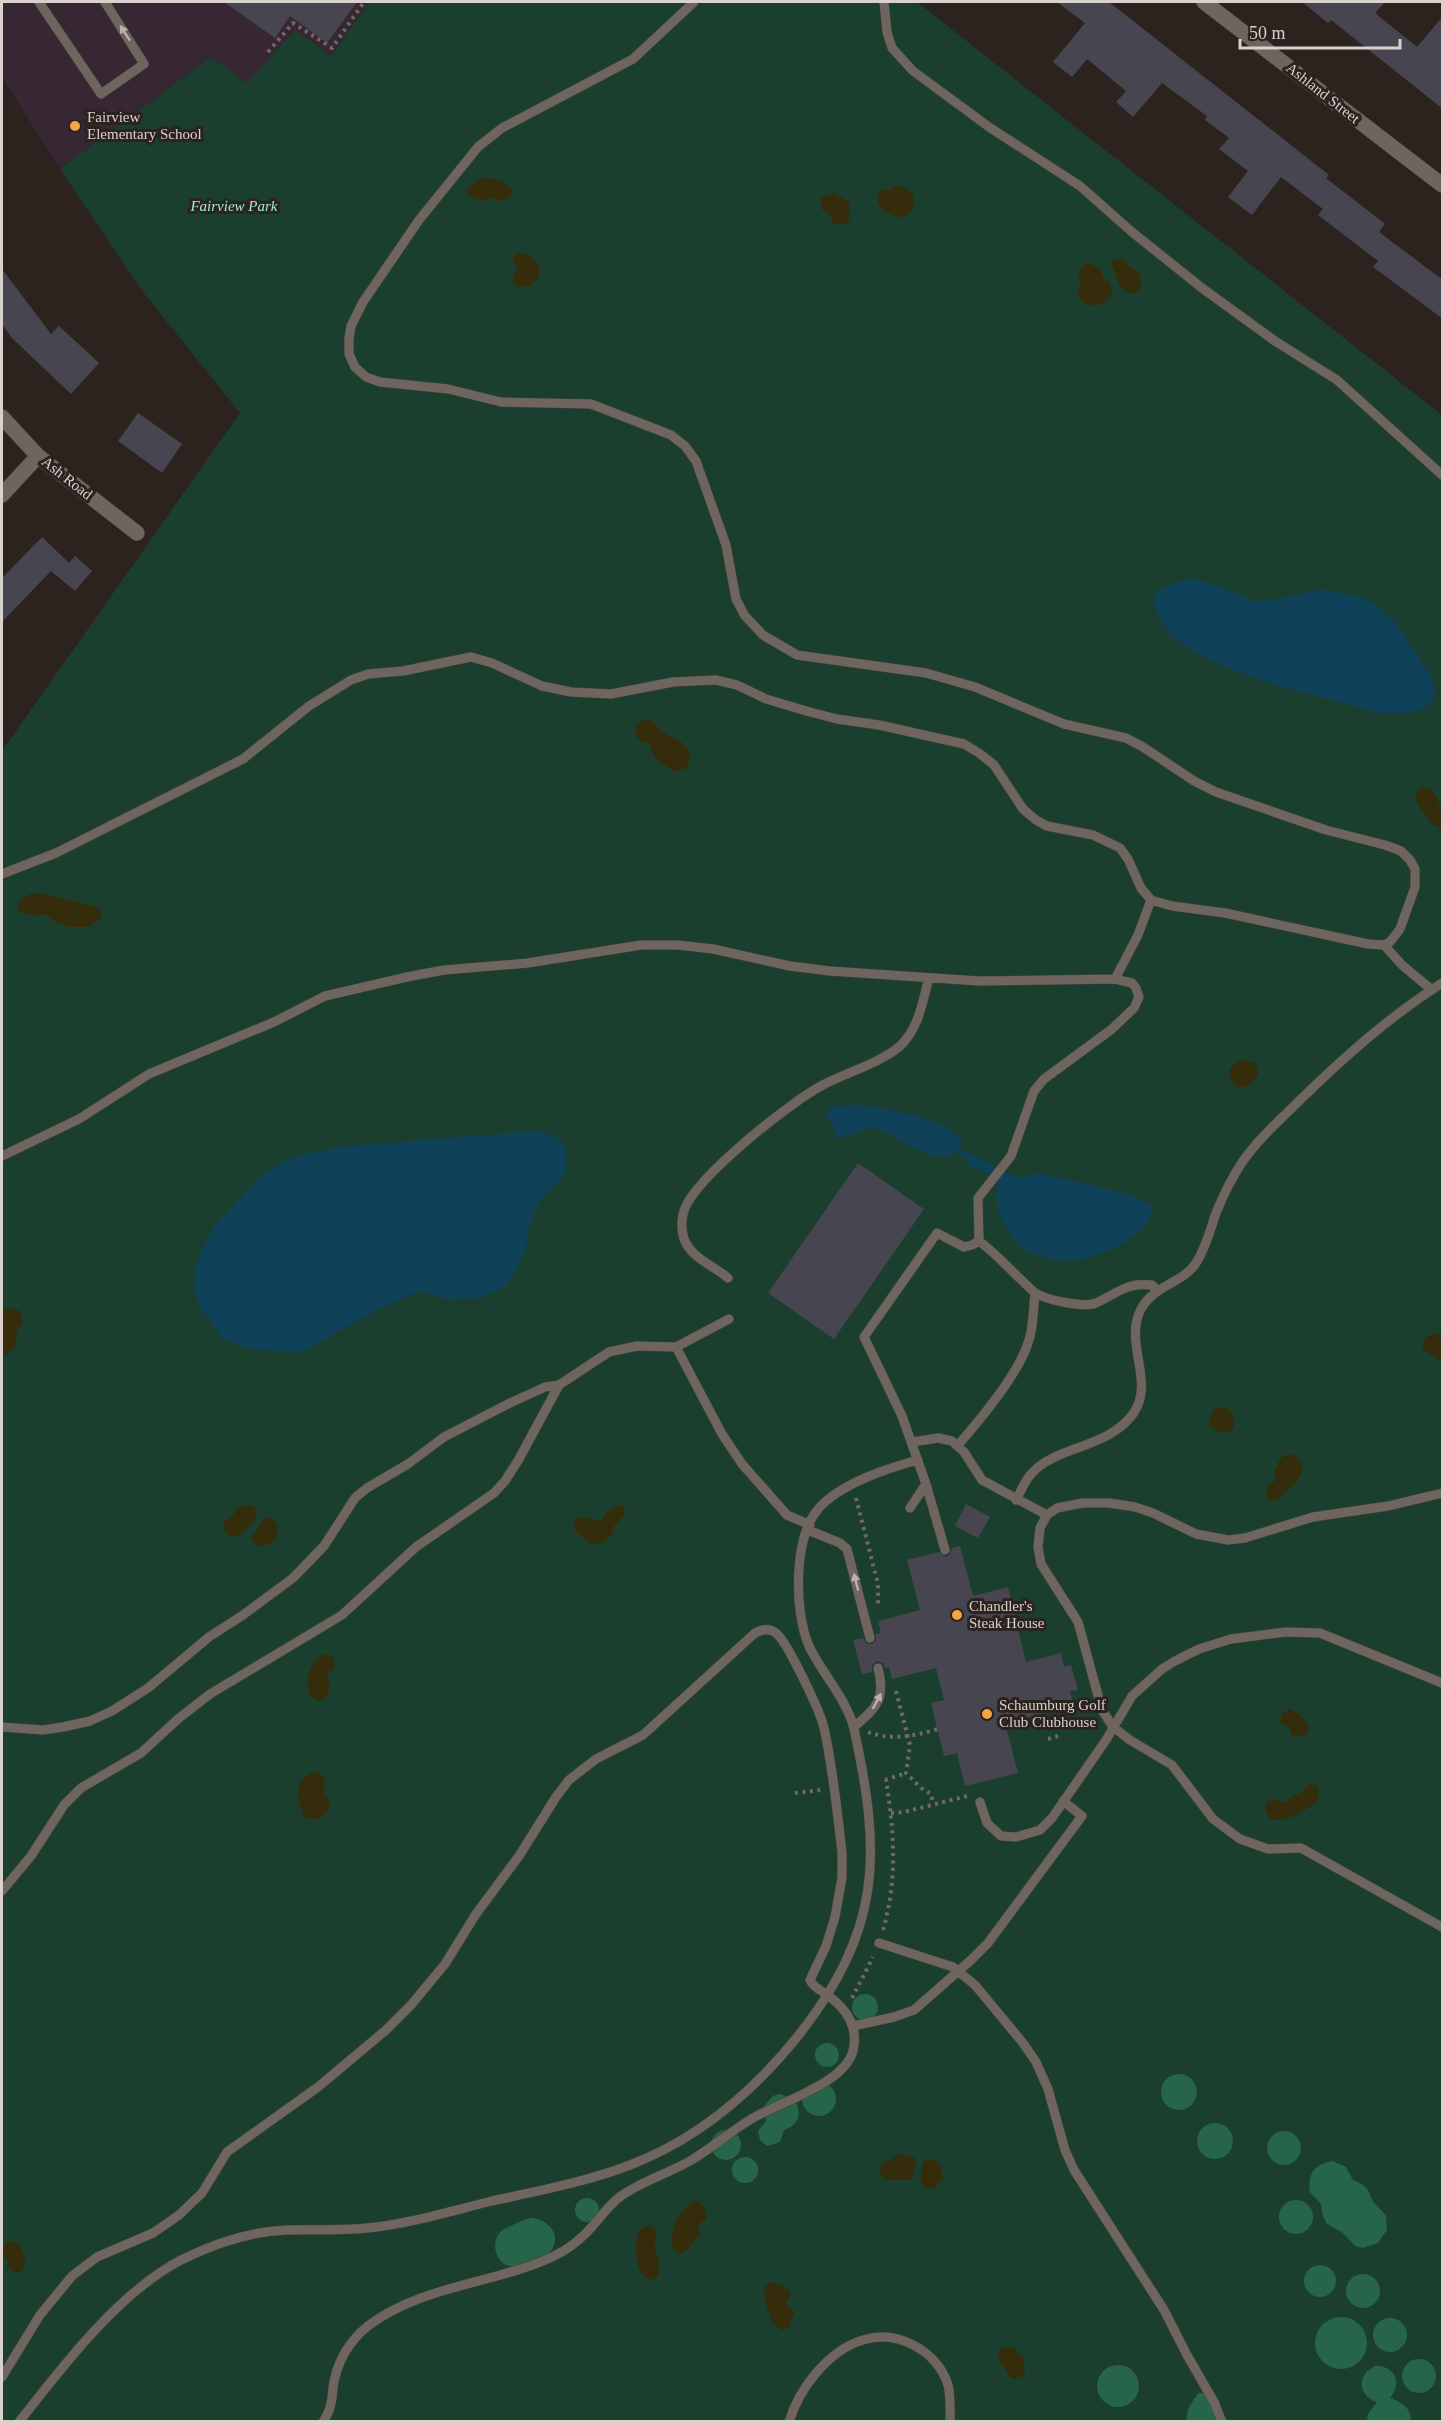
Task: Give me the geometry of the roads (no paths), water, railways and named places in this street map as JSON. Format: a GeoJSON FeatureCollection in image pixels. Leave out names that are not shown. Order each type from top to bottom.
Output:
{"type":"FeatureCollection","features":[{"type":"Feature","properties":{"kind":"street","name":"Ashland Street"},"geometry":{"type":"LineString","coordinates":[[1204,2],[1443,185]]}},
{"type":"Feature","properties":{"kind":"street","name":"Ash Road"},"geometry":{"type":"LineString","coordinates":[[2,417],[39,456],[137,533]]}},
{"type":"Feature","properties":{"kind":"street"},"geometry":{"type":"LineString","coordinates":[[2,495],[39,456]]}},
{"type":"Feature","properties":{"kind":"lane"},"geometry":{"type":"LineString","coordinates":[[39,2],[100,94],[144,64],[105,2]]}},
{"type":"Feature","properties":{"kind":"lane"},"geometry":{"type":"LineString","coordinates":[[2,874],[56,853],[243,759],[309,706],[351,680],[368,674],[403,671],[471,657],[492,663],[542,686],[571,692],[611,694],[673,682],[716,680],[737,685],[766,699],[837,719],[879,725],[964,744],[994,765],[1023,809],[1036,820],[1047,826],[1094,835],[1120,848],[1128,859],[1141,888],[1151,900],[1172,906],[1225,913],[1368,944],[1384,945],[1390,942],[1400,929],[1416,880],[1415,869],[1410,860],[1394,848],[1326,830],[1216,792],[1194,781],[1126,738],[1064,724],[975,687],[926,673],[796,655],[763,635],[745,616],[736,599],[726,545],[696,461],[685,446],[671,435],[591,404],[501,402],[448,389],[380,382],[366,376],[355,367],[349,354],[349,339],[351,326],[363,302],[419,219],[478,147],[502,128],[633,59],[694,2]]}},
{"type":"Feature","properties":{"kind":"lane"},"geometry":{"type":"LineString","coordinates":[[884,2],[892,48],[914,71],[989,127],[1071,180],[1202,288],[1275,341],[1337,380],[1443,475]]}},
{"type":"Feature","properties":{"kind":"lane"},"geometry":{"type":"LineString","coordinates":[[1115,979],[1138,935],[1151,900]]}},
{"type":"Feature","properties":{"kind":"lane"},"geometry":{"type":"LineString","coordinates":[[2,1156],[79,1119],[137,1081],[164,1067],[266,1026],[325,996],[444,970],[528,963],[652,944],[713,949],[810,969],[929,978],[979,981],[1115,979],[1132,983],[1138,993],[1138,1002],[1112,1029],[1039,1084],[1028,1103],[1011,1156],[978,1198],[979,1240],[1035,1293],[1068,1303],[1088,1306],[1124,1287],[1146,1284],[1152,1285],[1157,1290]]}},
{"type":"Feature","properties":{"kind":"lane"},"geometry":{"type":"LineString","coordinates":[[1384,945],[1402,965],[1432,990]]}},
{"type":"Feature","properties":{"kind":"lane"},"geometry":{"type":"LineString","coordinates":[[728,1278],[696,1256],[685,1240],[682,1228],[683,1212],[694,1192],[744,1143],[810,1093],[899,1047],[910,1036],[917,1022],[929,978]]}},
{"type":"Feature","properties":{"kind":"lane"},"geometry":{"type":"LineString","coordinates":[[1016,1500],[1032,1473],[1044,1462],[1105,1437],[1134,1413],[1142,1385],[1135,1340],[1136,1322],[1142,1306],[1157,1290],[1194,1266],[1203,1251],[1216,1213],[1232,1179],[1259,1141],[1357,1046],[1397,1014],[1443,983]]}},
{"type":"Feature","properties":{"kind":"lane"},"geometry":{"type":"LineString","coordinates":[[945,1550],[912,1442],[864,1337],[937,1233],[964,1247],[979,1240]]}},
{"type":"Feature","properties":{"kind":"lane"},"geometry":{"type":"LineString","coordinates":[[958,1445],[978,1422],[1025,1352],[1032,1324],[1035,1293]]}},
{"type":"Feature","properties":{"kind":"lane"},"geometry":{"type":"LineString","coordinates":[[2,1727],[43,1730],[101,1717],[148,1688],[209,1637],[243,1615],[303,1570],[332,1535],[349,1505],[367,1488],[408,1464],[461,1427],[545,1387],[559,1385],[609,1352],[637,1346],[676,1347],[729,1319]]}},
{"type":"Feature","properties":{"kind":"lane"},"geometry":{"type":"LineString","coordinates":[[676,1347],[722,1434],[739,1459],[788,1515],[847,1549],[870,1638]]}},
{"type":"Feature","properties":{"kind":"lane"},"geometry":{"type":"LineString","coordinates":[[2,1892],[36,1850],[64,1805],[81,1788],[141,1753],[178,1719],[210,1695],[342,1615],[417,1547],[494,1493],[519,1459],[559,1385]]}},
{"type":"Feature","properties":{"kind":"lane"},"geometry":{"type":"LineString","coordinates":[[912,1442],[938,1438],[958,1445],[982,1480],[1047,1515]]}},
{"type":"Feature","properties":{"kind":"lane"},"geometry":{"type":"LineString","coordinates":[[19,2421],[123,2302],[153,2278],[181,2260],[213,2246],[266,2232],[380,2227],[576,2182],[631,2164],[695,2132],[743,2095],[785,2052],[828,1995],[858,1932],[870,1881],[870,1829],[854,1727],[816,1659],[802,1627],[798,1586],[801,1557],[809,1528],[820,1507],[834,1496],[890,1468],[918,1460]]}},
{"type":"Feature","properties":{"kind":"lane"},"geometry":{"type":"LineString","coordinates":[[910,1508],[926,1484]]}},
{"type":"Feature","properties":{"kind":"lane"},"geometry":{"type":"LineString","coordinates":[[1443,1493],[1388,1506],[1313,1517],[1237,1539],[1204,1536],[1145,1509],[1122,1504],[1083,1503],[1057,1508],[1047,1515],[1040,1528],[1038,1555],[1078,1622],[1102,1710],[1113,1727],[1172,1765],[1213,1819],[1240,1839],[1268,1849],[1301,1848],[1443,1927]]}},
{"type":"Feature","properties":{"kind":"lane"},"geometry":{"type":"LineString","coordinates":[[2,2377],[40,2315],[78,2271],[97,2257],[153,2233],[179,2216],[202,2193],[227,2152],[318,2087],[386,2030],[411,2005],[445,1964],[476,1914],[519,1856],[569,1780],[596,1759],[643,1735],[759,1630],[769,1630],[780,1637],[824,1725],[843,1871],[832,1927],[810,1980],[814,1986],[844,2008],[853,2026],[854,2041],[851,2056],[836,2073],[812,2089],[752,2119],[688,2162],[632,2189],[614,2201],[578,2241],[559,2253],[519,2270],[410,2303],[368,2327],[353,2341],[342,2357],[335,2377],[332,2405],[323,2421]]}},
{"type":"Feature","properties":{"kind":"lane"},"geometry":{"type":"LineString","coordinates":[[981,1802],[990,1828],[1001,1836],[1008,1837],[1040,1830],[1063,1801],[1132,1696],[1162,1669],[1199,1649],[1246,1636],[1298,1631],[1320,1633],[1443,1683]]}},
{"type":"Feature","properties":{"kind":"lane"},"geometry":{"type":"LineString","coordinates":[[854,1727],[879,1700],[882,1686],[878,1668]]}},
{"type":"Feature","properties":{"kind":"lane"},"geometry":{"type":"LineString","coordinates":[[853,2026],[914,2010],[988,1943],[1082,1815],[1063,1801]]}},
{"type":"Feature","properties":{"kind":"lane"},"geometry":{"type":"LineString","coordinates":[[879,1943],[959,1970],[975,1985],[1023,2043],[1036,2062],[1048,2089],[1065,2150],[1074,2170],[1164,2310],[1222,2421]]}},
{"type":"Feature","properties":{"kind":"lane"},"geometry":{"type":"LineString","coordinates":[[789,2421],[798,2398],[828,2362],[855,2343],[880,2337],[915,2346],[937,2365],[947,2385],[950,2421]]}},
{"type":"Feature","properties":{"kind":"water"},"geometry":{"type":"Polygon","coordinates":[[[1193,579],[1213,584],[1256,602],[1322,589],[1369,600],[1395,622],[1432,678],[1435,694],[1430,704],[1420,710],[1401,714],[1379,713],[1271,683],[1242,673],[1192,650],[1166,628],[1153,600],[1165,587],[1175,582],[1193,579]]]}},
{"type":"Feature","properties":{"kind":"water"},"geometry":{"type":"Polygon","coordinates":[[[860,1105],[917,1116],[946,1127],[962,1142],[959,1148],[1017,1178],[1039,1173],[1129,1194],[1143,1200],[1151,1207],[1150,1217],[1135,1236],[1097,1255],[1056,1260],[1036,1255],[1025,1250],[1015,1241],[1005,1224],[997,1204],[997,1186],[985,1172],[971,1167],[965,1158],[956,1152],[945,1156],[935,1156],[872,1128],[837,1138],[832,1123],[826,1115],[828,1110],[838,1106],[860,1105]]]}},
{"type":"Feature","properties":{"kind":"water"},"geometry":{"type":"Polygon","coordinates":[[[543,1132],[561,1142],[566,1155],[566,1173],[539,1203],[530,1222],[525,1251],[507,1285],[482,1298],[447,1299],[419,1291],[377,1310],[299,1353],[246,1348],[223,1338],[200,1307],[194,1288],[196,1269],[201,1252],[214,1227],[258,1179],[284,1161],[304,1154],[340,1147],[543,1132]]]}},
{"type":"Feature","properties":{"kind":"place","name":"Fairview Elementary School"},"geometry":{"type":"Point","coordinates":[75,126]}},
{"type":"Feature","properties":{"kind":"place","name":"Chandler's Steak House"},"geometry":{"type":"Point","coordinates":[957,1615]}},
{"type":"Feature","properties":{"kind":"place","name":"Schaumburg Golf Club Clubhouse"},"geometry":{"type":"Point","coordinates":[987,1714]}},
{"type":"Feature","properties":{"kind":"park label","name":"Fairview Park"},"geometry":{"type":"Point","coordinates":[234,206]}}]}
